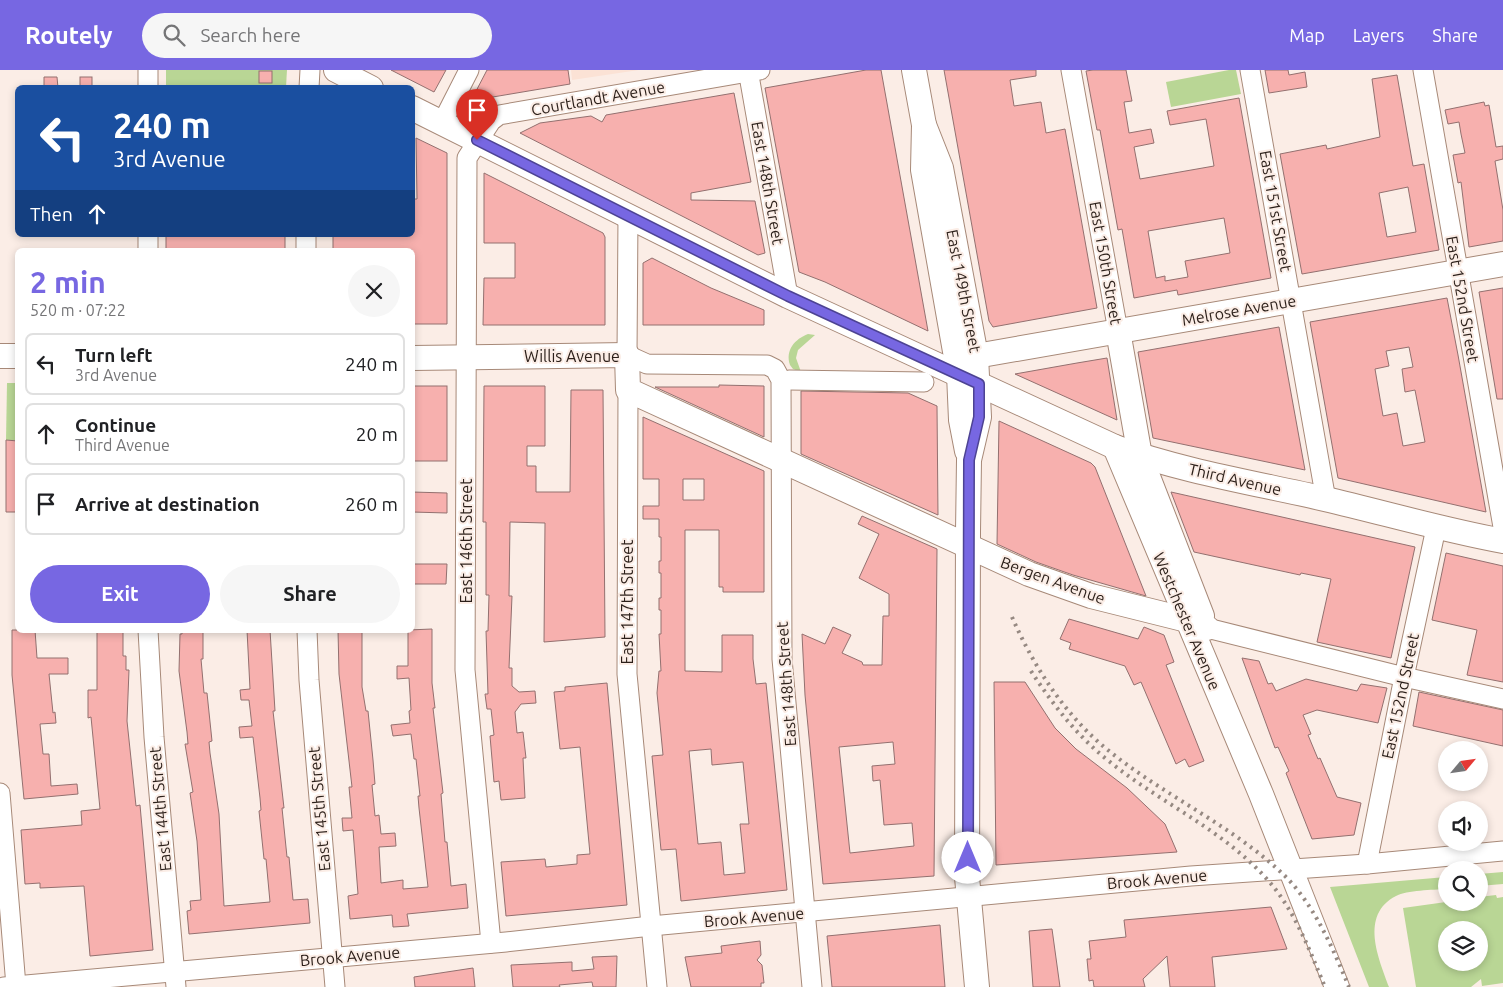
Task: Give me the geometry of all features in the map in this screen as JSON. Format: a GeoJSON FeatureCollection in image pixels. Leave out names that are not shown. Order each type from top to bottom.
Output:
{"type":"FeatureCollection","features":[{"type":"Feature","properties":{"kind":"main road"},"geometry":{"type":"LineString","coordinates":[[336,70],[365,85]]}},
{"type":"Feature","properties":{"kind":"main road","name":"East 149th Street"},"geometry":{"type":"LineString","coordinates":[[914,70],[924,126],[923,170],[950,377],[979,417],[969,460],[968,548],[968,897],[976,987]]}},
{"type":"Feature","properties":{"kind":"main road","name":"Third Avenue"},"geometry":{"type":"LineString","coordinates":[[415,110],[950,377],[1140,456],[1436,528],[1503,541]]}},
{"type":"Feature","properties":{"kind":"main road","name":"East 149th Street"},"geometry":{"type":"LineString","coordinates":[[924,126],[941,168],[976,356],[950,377]]}},
{"type":"Feature","properties":{"kind":"main road","name":"Melrose Avenue"},"geometry":{"type":"LineString","coordinates":[[976,356],[1503,264]]}},
{"type":"Feature","properties":{"kind":"main road","name":"East 150th Street"},"geometry":{"type":"LineString","coordinates":[[1118,331],[1140,456]]}},
{"type":"Feature","properties":{"kind":"main road","name":"Willis Avenue"},"geometry":{"type":"LineString","coordinates":[[415,358],[627,355]]}},
{"type":"Feature","properties":{"kind":"main road","name":"East 147th Street"},"geometry":{"type":"LineString","coordinates":[[627,355],[628,390]]}},
{"type":"Feature","properties":{"kind":"main road"},"geometry":{"type":"LineString","coordinates":[[0,356],[15,356]]}},
{"type":"Feature","properties":{"kind":"main road","name":"Bergen Avenue"},"geometry":{"type":"LineString","coordinates":[[628,390],[968,548],[1029,574],[1090,596],[1197,624]]}},
{"type":"Feature","properties":{"kind":"main road","name":"Westchester Avenue"},"geometry":{"type":"LineString","coordinates":[[1115,446],[1197,624]]}},
{"type":"Feature","properties":{"kind":"main road","name":"Westchester Avenue"},"geometry":{"type":"LineString","coordinates":[[1140,456],[1197,624],[1337,987]]}},
{"type":"Feature","properties":{"kind":"street"},"geometry":{"type":"LineString","coordinates":[[148,70],[148,85]]}},
{"type":"Feature","properties":{"kind":"street"},"geometry":{"type":"LineString","coordinates":[[309,85],[310,70]]}},
{"type":"Feature","properties":{"kind":"street"},"geometry":{"type":"LineString","coordinates":[[442,123],[469,70]]}},
{"type":"Feature","properties":{"kind":"street","name":"East 150th Street"},"geometry":{"type":"LineString","coordinates":[[1071,70],[1118,331]]}},
{"type":"Feature","properties":{"kind":"street","name":"East 151st Street"},"geometry":{"type":"LineString","coordinates":[[1250,70],[1326,500]]}},
{"type":"Feature","properties":{"kind":"street","name":"East 152nd Street"},"geometry":{"type":"LineString","coordinates":[[1423,70],[1503,527]]}},
{"type":"Feature","properties":{"kind":"street","name":"Courtlandt Avenue"},"geometry":{"type":"LineString","coordinates":[[477,140],[491,121],[499,115],[752,71]]}},
{"type":"Feature","properties":{"kind":"street","name":"East 148th Street"},"geometry":{"type":"LineString","coordinates":[[752,71],[788,296]]}},
{"type":"Feature","properties":{"kind":"street","name":"East 146th Street"},"geometry":{"type":"LineString","coordinates":[[477,140],[467,158],[465,670],[491,943]]}},
{"type":"Feature","properties":{"kind":"street","name":"East 147th Street"},"geometry":{"type":"LineString","coordinates":[[627,355],[628,216]]}},
{"type":"Feature","properties":{"kind":"street","name":"Willis Avenue"},"geometry":{"type":"LineString","coordinates":[[627,355],[647,364],[767,364],[775,369],[785,380]]}},
{"type":"Feature","properties":{"kind":"street"},"geometry":{"type":"LineString","coordinates":[[785,380],[950,377]]}},
{"type":"Feature","properties":{"kind":"street","name":"East 148th Street"},"geometry":{"type":"LineString","coordinates":[[785,380],[782,460],[782,659],[812,987]]}},
{"type":"Feature","properties":{"kind":"street","name":"East 147th Street"},"geometry":{"type":"LineString","coordinates":[[628,390],[627,674],[657,987]]}},
{"type":"Feature","properties":{"kind":"street","name":"East 152nd Street"},"geometry":{"type":"LineString","coordinates":[[1367,864],[1436,528]]}},
{"type":"Feature","properties":{"kind":"street","name":"Bergen Avenue"},"geometry":{"type":"LineString","coordinates":[[1197,624],[1404,677],[1503,699]]}},
{"type":"Feature","properties":{"kind":"street","name":"East 144th Street"},"geometry":{"type":"LineString","coordinates":[[148,633],[151,705],[175,979]]}},
{"type":"Feature","properties":{"kind":"street","name":"East 145th Street"},"geometry":{"type":"LineString","coordinates":[[307,633],[308,680],[335,987]]}},
{"type":"Feature","properties":{"kind":"street"},"geometry":{"type":"LineString","coordinates":[[0,794],[10,986]]}},
{"type":"Feature","properties":{"kind":"street","name":"Brook Avenue"},"geometry":{"type":"LineString","coordinates":[[10,986],[175,979],[332,958],[651,926],[1290,868],[1367,864],[1503,851]]}},
{"type":"Feature","properties":{"kind":"shaded area"},"geometry":{"type":"Polygon","coordinates":[[[571,70],[639,70],[572,80],[571,70]]]}},
{"type":"Feature","properties":{"kind":"green space"},"geometry":{"type":"Polygon","coordinates":[[[166,70],[287,70],[286,85],[166,85],[166,70]]]}},
{"type":"Feature","properties":{"kind":"green space"},"geometry":{"type":"Polygon","coordinates":[[[1236,70],[1241,94],[1171,107],[1166,82],[1236,70]]]}},
{"type":"Feature","properties":{"kind":"green space"},"geometry":{"type":"Polygon","coordinates":[[[808,334],[815,335],[798,350],[796,358],[801,372],[793,369],[790,365],[789,355],[795,342],[808,334]]]}},
{"type":"Feature","properties":{"kind":"green space"},"geometry":{"type":"Polygon","coordinates":[[[7,383],[15,383],[15,440],[6,440],[7,383]]]}},
{"type":"Feature","properties":{"kind":"green space"},"geometry":{"type":"Polygon","coordinates":[[[1503,872],[1503,884],[1488,885],[1488,873],[1503,872]]]}},
{"type":"Feature","properties":{"kind":"green space"},"geometry":{"type":"Polygon","coordinates":[[[1438,878],[1438,890],[1396,896],[1385,904],[1378,914],[1375,938],[1377,951],[1389,987],[1369,987],[1330,887],[1438,878]]]}},
{"type":"Feature","properties":{"kind":"green space"},"geometry":{"type":"Polygon","coordinates":[[[1496,895],[1497,898],[1503,897],[1503,983],[1482,986],[1481,979],[1471,987],[1416,987],[1403,908],[1438,903],[1438,911],[1488,911],[1488,896],[1496,895]]]}},
{"type":"Feature","properties":{"kind":"building"},"geometry":{"type":"Polygon","coordinates":[[[391,70],[446,70],[434,92],[391,70]]]}},
{"type":"Feature","properties":{"kind":"building"},"geometry":{"type":"Polygon","coordinates":[[[487,70],[568,70],[570,84],[481,99],[474,95],[487,70]]]}},
{"type":"Feature","properties":{"kind":"building"},"geometry":{"type":"Polygon","coordinates":[[[866,70],[881,70],[928,331],[825,282],[799,272],[765,88],[866,70]]]}},
{"type":"Feature","properties":{"kind":"building"},"geometry":{"type":"Polygon","coordinates":[[[944,70],[1036,70],[1036,76],[1010,80],[1014,106],[1041,102],[1046,133],[1065,129],[1097,308],[993,327],[989,321],[944,70]]]}},
{"type":"Feature","properties":{"kind":"building"},"geometry":{"type":"Polygon","coordinates":[[[1126,70],[1132,101],[1124,102],[1129,133],[1151,129],[1154,143],[1134,147],[1140,179],[1214,166],[1206,119],[1170,125],[1167,111],[1239,98],[1271,278],[1178,295],[1177,290],[1134,298],[1122,229],[1118,230],[1100,130],[1097,130],[1086,71],[1126,70]],[[1224,218],[1148,231],[1156,278],[1165,276],[1165,281],[1188,277],[1185,261],[1230,253],[1224,218]]]}},
{"type":"Feature","properties":{"kind":"building"},"geometry":{"type":"Polygon","coordinates":[[[1265,70],[1288,70],[1289,75],[1305,72],[1307,87],[1269,93],[1265,70]]]}},
{"type":"Feature","properties":{"kind":"building"},"geometry":{"type":"Polygon","coordinates":[[[259,71],[272,71],[272,83],[259,83],[259,71]]]}},
{"type":"Feature","properties":{"kind":"building"},"geometry":{"type":"Polygon","coordinates":[[[1397,75],[1413,166],[1424,164],[1439,250],[1302,274],[1280,154],[1326,145],[1327,149],[1380,137],[1372,79],[1397,75]],[[1408,187],[1379,193],[1387,237],[1416,232],[1408,187]]]}},
{"type":"Feature","properties":{"kind":"building"},"geometry":{"type":"Polygon","coordinates":[[[44,77],[57,77],[58,85],[44,85],[44,77]]]}},
{"type":"Feature","properties":{"kind":"building"},"geometry":{"type":"Polygon","coordinates":[[[80,77],[92,77],[92,85],[80,85],[80,77]]]}},
{"type":"Feature","properties":{"kind":"building"},"geometry":{"type":"Polygon","coordinates":[[[734,93],[751,182],[691,193],[691,200],[755,201],[765,253],[758,255],[520,133],[540,123],[591,116],[602,122],[606,115],[734,93]]]}},
{"type":"Feature","properties":{"kind":"building"},"geometry":{"type":"Polygon","coordinates":[[[1484,102],[1485,106],[1489,105],[1496,147],[1503,146],[1503,159],[1495,161],[1503,210],[1503,241],[1469,247],[1461,182],[1458,183],[1453,155],[1465,153],[1459,122],[1448,124],[1445,110],[1484,102]]]}},
{"type":"Feature","properties":{"kind":"building"},"geometry":{"type":"Polygon","coordinates":[[[416,138],[447,153],[447,324],[415,324],[415,248],[333,248],[333,237],[415,237],[415,199],[417,199],[416,138]]]}},
{"type":"Feature","properties":{"kind":"building"},"geometry":{"type":"Polygon","coordinates":[[[484,173],[603,233],[605,237],[605,325],[483,325],[484,278],[515,278],[515,243],[484,243],[484,173]]]}},
{"type":"Feature","properties":{"kind":"building"},"geometry":{"type":"Polygon","coordinates":[[[166,237],[285,237],[285,248],[166,248],[166,237]]]}},
{"type":"Feature","properties":{"kind":"building"},"geometry":{"type":"Polygon","coordinates":[[[652,258],[711,288],[764,310],[764,325],[643,325],[643,263],[652,258]]]}},
{"type":"Feature","properties":{"kind":"building"},"geometry":{"type":"Polygon","coordinates":[[[1503,288],[1503,399],[1497,399],[1479,292],[1503,288]]]}},
{"type":"Feature","properties":{"kind":"building"},"geometry":{"type":"Polygon","coordinates":[[[1447,298],[1486,512],[1338,478],[1310,322],[1447,298]],[[1409,347],[1386,351],[1389,366],[1375,369],[1383,416],[1397,413],[1403,446],[1425,442],[1415,390],[1405,392],[1402,369],[1413,367],[1409,347]]]}},
{"type":"Feature","properties":{"kind":"building"},"geometry":{"type":"Polygon","coordinates":[[[1279,327],[1305,470],[1153,438],[1138,352],[1279,327]]]}},
{"type":"Feature","properties":{"kind":"building"},"geometry":{"type":"Polygon","coordinates":[[[1107,358],[1117,420],[1015,374],[1077,363],[1107,358]]]}},
{"type":"Feature","properties":{"kind":"building"},"geometry":{"type":"Polygon","coordinates":[[[719,385],[764,386],[764,437],[655,387],[719,387],[719,385]]]}},
{"type":"Feature","properties":{"kind":"building"},"geometry":{"type":"Polygon","coordinates":[[[415,386],[447,386],[447,461],[415,461],[415,386]]]}},
{"type":"Feature","properties":{"kind":"building"},"geometry":{"type":"Polygon","coordinates":[[[484,386],[545,386],[545,446],[527,446],[527,466],[536,466],[536,492],[570,492],[571,390],[603,390],[605,637],[544,642],[545,523],[510,522],[509,596],[512,596],[509,668],[512,668],[512,686],[519,692],[535,691],[536,703],[521,704],[515,712],[517,733],[523,732],[526,758],[523,758],[525,798],[501,800],[499,781],[494,782],[490,736],[494,735],[491,709],[487,709],[485,694],[488,694],[486,631],[488,631],[489,595],[486,595],[486,522],[483,522],[484,386]]]}},
{"type":"Feature","properties":{"kind":"building"},"geometry":{"type":"Polygon","coordinates":[[[801,391],[908,393],[937,406],[938,515],[801,454],[801,391]]]}},
{"type":"Feature","properties":{"kind":"building"},"geometry":{"type":"Polygon","coordinates":[[[643,417],[764,471],[764,592],[723,592],[723,587],[719,587],[719,530],[685,530],[685,671],[722,672],[722,635],[753,635],[756,684],[766,683],[787,890],[681,901],[676,849],[661,850],[652,756],[663,755],[657,693],[659,671],[661,671],[659,634],[661,634],[661,610],[659,610],[659,598],[661,598],[661,573],[659,573],[659,561],[661,561],[661,537],[659,537],[659,519],[643,519],[643,506],[659,506],[659,479],[643,479],[643,417]],[[683,479],[683,500],[704,500],[704,479],[683,479]],[[711,749],[689,751],[698,844],[721,842],[724,875],[745,873],[740,824],[749,824],[743,762],[712,765],[711,749]]]}},
{"type":"Feature","properties":{"kind":"building"},"geometry":{"type":"Polygon","coordinates":[[[999,421],[1091,463],[1095,467],[1146,596],[1073,575],[1036,562],[997,544],[999,421]]]}},
{"type":"Feature","properties":{"kind":"building"},"geometry":{"type":"Polygon","coordinates":[[[6,440],[15,441],[15,512],[6,512],[6,440]]]}},
{"type":"Feature","properties":{"kind":"building"},"geometry":{"type":"Polygon","coordinates":[[[415,492],[447,493],[447,513],[415,512],[415,492]]]}},
{"type":"Feature","properties":{"kind":"building"},"geometry":{"type":"Polygon","coordinates":[[[1171,492],[1415,547],[1391,658],[1317,642],[1331,579],[1301,573],[1300,575],[1194,552],[1171,492]]]}},
{"type":"Feature","properties":{"kind":"building"},"geometry":{"type":"Polygon","coordinates":[[[862,516],[937,549],[934,876],[823,884],[805,695],[802,634],[825,644],[833,627],[851,635],[842,653],[862,662],[863,665],[882,665],[883,616],[889,616],[889,594],[859,578],[879,534],[858,524],[862,516]],[[893,742],[839,747],[850,853],[914,846],[912,823],[884,825],[880,780],[873,781],[872,766],[895,764],[893,742]]]}},
{"type":"Feature","properties":{"kind":"building"},"geometry":{"type":"Polygon","coordinates":[[[1446,553],[1503,566],[1503,682],[1467,675],[1477,630],[1432,620],[1446,553]]]}},
{"type":"Feature","properties":{"kind":"building"},"geometry":{"type":"Polygon","coordinates":[[[415,564],[447,564],[446,584],[415,584],[415,564]]]}},
{"type":"Feature","properties":{"kind":"building"},"geometry":{"type":"Polygon","coordinates":[[[1069,619],[1138,639],[1144,627],[1164,635],[1174,662],[1166,665],[1204,761],[1189,767],[1185,759],[1176,764],[1141,682],[1134,685],[1125,666],[1069,649],[1071,643],[1060,639],[1069,619]]]}},
{"type":"Feature","properties":{"kind":"building"},"geometry":{"type":"Polygon","coordinates":[[[432,629],[432,683],[435,708],[433,708],[443,793],[441,794],[445,842],[447,842],[451,886],[466,884],[468,908],[407,914],[409,926],[393,927],[392,915],[350,919],[348,896],[358,894],[353,830],[343,831],[342,818],[352,818],[349,787],[352,787],[339,674],[338,633],[362,633],[362,687],[366,711],[368,711],[373,760],[375,784],[372,785],[375,816],[379,815],[381,834],[395,833],[396,846],[379,847],[381,883],[403,880],[403,889],[428,887],[419,808],[418,796],[420,796],[416,759],[414,759],[411,734],[393,736],[391,725],[410,723],[409,678],[397,679],[397,666],[408,666],[408,633],[415,633],[415,630],[432,629]]]}},
{"type":"Feature","properties":{"kind":"building"},"geometry":{"type":"Polygon","coordinates":[[[12,630],[15,630],[15,633],[35,633],[37,658],[68,658],[68,674],[49,674],[53,713],[55,712],[56,723],[40,724],[43,754],[49,754],[51,786],[77,784],[78,794],[24,799],[12,675],[12,630]]]}},
{"type":"Feature","properties":{"kind":"building"},"geometry":{"type":"Polygon","coordinates":[[[97,633],[123,633],[123,656],[126,656],[126,670],[129,670],[127,721],[136,806],[140,805],[153,950],[90,956],[84,886],[40,888],[40,883],[25,884],[21,830],[82,825],[81,811],[100,809],[91,717],[88,718],[88,690],[97,690],[97,633]]]}},
{"type":"Feature","properties":{"kind":"building"},"geometry":{"type":"Polygon","coordinates":[[[203,633],[203,659],[201,659],[204,693],[207,693],[212,741],[209,742],[210,753],[219,814],[224,906],[270,902],[259,811],[261,810],[253,737],[240,738],[239,727],[252,726],[249,700],[241,700],[240,690],[250,689],[247,633],[270,633],[275,711],[273,711],[284,808],[282,808],[287,857],[289,857],[293,900],[308,899],[310,923],[189,934],[187,911],[191,910],[190,901],[201,900],[197,841],[190,793],[193,792],[185,744],[188,744],[179,671],[180,634],[203,633]]]}},
{"type":"Feature","properties":{"kind":"building"},"geometry":{"type":"Polygon","coordinates":[[[1242,658],[1259,661],[1268,684],[1272,683],[1276,691],[1306,679],[1357,691],[1361,684],[1387,688],[1378,723],[1317,710],[1303,715],[1311,734],[1308,735],[1337,797],[1361,803],[1354,835],[1312,839],[1286,773],[1289,771],[1278,747],[1275,748],[1242,658]]]}},
{"type":"Feature","properties":{"kind":"building"},"geometry":{"type":"Polygon","coordinates":[[[994,682],[1025,682],[1055,728],[1076,749],[1127,788],[1165,824],[1177,852],[996,865],[994,682]]]}},
{"type":"Feature","properties":{"kind":"building"},"geometry":{"type":"Polygon","coordinates":[[[607,683],[627,905],[506,916],[501,862],[545,859],[546,867],[577,864],[577,855],[590,854],[580,747],[560,749],[554,692],[565,691],[565,687],[607,683]]]}},
{"type":"Feature","properties":{"kind":"building"},"geometry":{"type":"Polygon","coordinates":[[[1419,692],[1503,710],[1503,746],[1488,743],[1488,741],[1413,726],[1419,692]]]}},
{"type":"Feature","properties":{"kind":"building"},"geometry":{"type":"Polygon","coordinates":[[[1271,907],[1287,949],[1212,957],[1215,987],[1170,987],[1167,956],[1143,979],[1145,987],[1094,987],[1093,980],[1089,981],[1087,959],[1091,959],[1089,941],[1126,937],[1124,920],[1271,907]]]}},
{"type":"Feature","properties":{"kind":"building"},"geometry":{"type":"Polygon","coordinates":[[[940,925],[945,987],[832,987],[827,936],[940,925]]]}},
{"type":"Feature","properties":{"kind":"building"},"geometry":{"type":"Polygon","coordinates":[[[1052,929],[1060,987],[1033,987],[1029,931],[1052,929]]]}},
{"type":"Feature","properties":{"kind":"building"},"geometry":{"type":"Polygon","coordinates":[[[760,941],[761,955],[757,960],[762,965],[764,983],[761,983],[761,987],[691,987],[685,957],[722,953],[721,946],[760,941]]]}},
{"type":"Feature","properties":{"kind":"building"},"geometry":{"type":"Polygon","coordinates":[[[617,956],[616,987],[593,987],[592,982],[559,985],[560,987],[513,987],[511,965],[572,962],[572,971],[594,969],[592,957],[617,956]]]}},
{"type":"Feature","properties":{"kind":"building"},"geometry":{"type":"Polygon","coordinates":[[[473,968],[475,987],[415,987],[414,977],[473,968]]]}},
{"type":"Feature","properties":{"kind":"railway"},"geometry":{"type":"LineString","coordinates":[[1012,617],[1029,653],[1050,687],[1088,733],[1148,779],[1242,840],[1264,857],[1296,888],[1314,914],[1330,943],[1349,987]]}},
{"type":"Feature","properties":{"kind":"railway"},"geometry":{"type":"LineString","coordinates":[[1031,671],[1067,720],[1098,752],[1129,777],[1210,830],[1248,860],[1265,877],[1293,915],[1325,987]]}},
{"type":"Feature","properties":{"kind":"route"},"geometry":{"type":"LineString","coordinates":[[477,140],[788,296],[814,306],[979,384],[979,417],[969,460],[968,858]]}}]}
